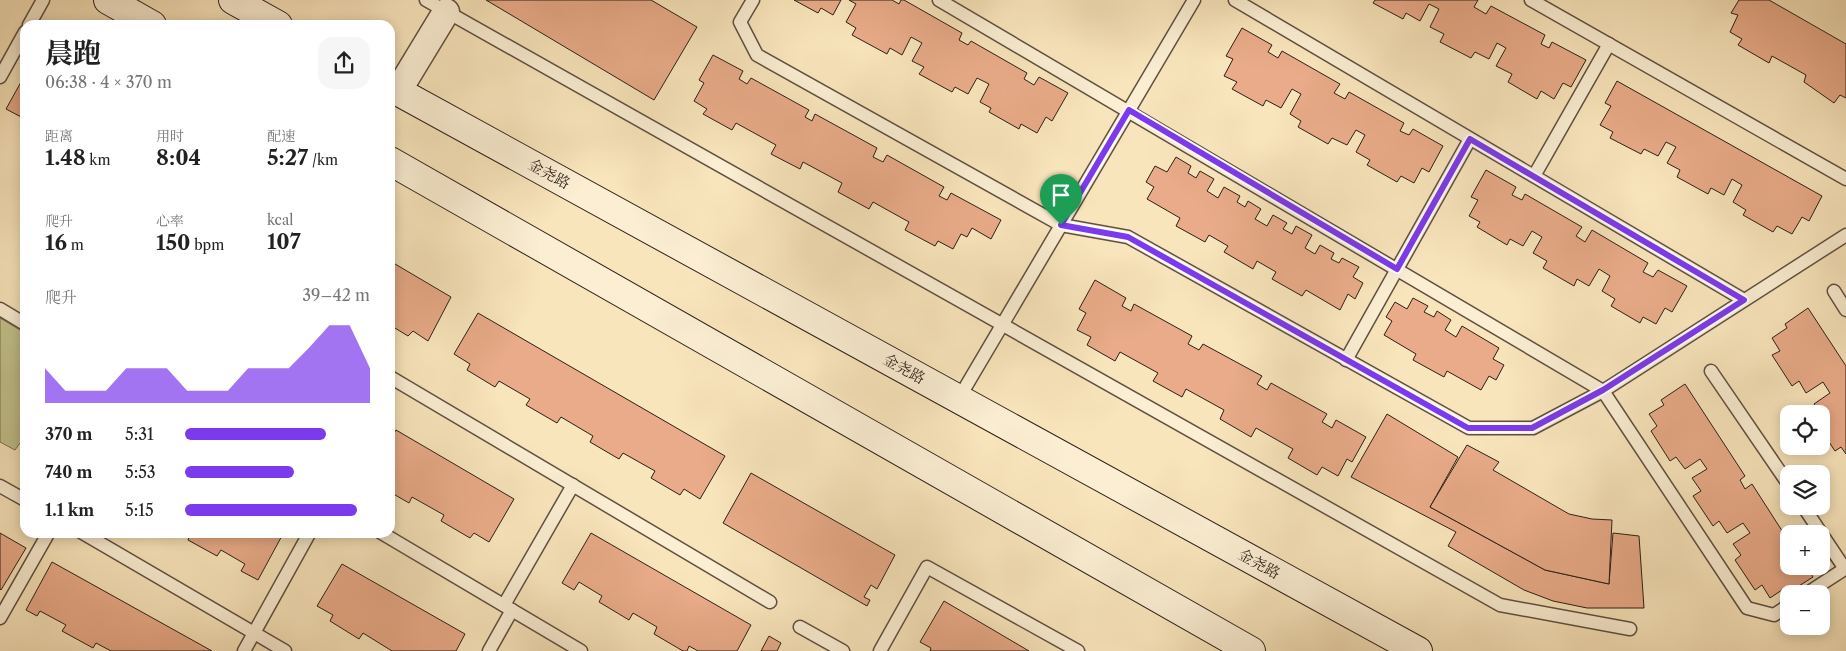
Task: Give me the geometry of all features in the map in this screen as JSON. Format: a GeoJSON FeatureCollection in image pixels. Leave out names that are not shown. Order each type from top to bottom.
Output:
{"type":"FeatureCollection","features":[{"type":"Feature","properties":{"kind":"main road"},"geometry":{"type":"LineString","coordinates":[[108,0],[143,20]]}},
{"type":"Feature","properties":{"kind":"main road"},"geometry":{"type":"LineString","coordinates":[[233,0],[269,20]]}},
{"type":"Feature","properties":{"kind":"main road","name":"金尧路"},"geometry":{"type":"LineString","coordinates":[[395,90],[1418,651]]}},
{"type":"Feature","properties":{"kind":"main road"},"geometry":{"type":"LineString","coordinates":[[395,164],[1252,651]]}},
{"type":"Feature","properties":{"kind":"street"},"geometry":{"type":"LineString","coordinates":[[395,87],[436,6]]}},
{"type":"Feature","properties":{"kind":"lane"},"geometry":{"type":"LineString","coordinates":[[32,20],[43,0]]}},
{"type":"Feature","properties":{"kind":"lane"},"geometry":{"type":"LineString","coordinates":[[753,0],[740,22],[757,55],[1061,225],[1128,237],[1468,428],[1532,428],[1603,390],[1846,234]]}},
{"type":"Feature","properties":{"kind":"lane"},"geometry":{"type":"LineString","coordinates":[[939,0],[1603,390],[1747,608],[1774,615],[1780,611]]}},
{"type":"Feature","properties":{"kind":"lane"},"geometry":{"type":"LineString","coordinates":[[959,398],[1194,0]]}},
{"type":"Feature","properties":{"kind":"lane"},"geometry":{"type":"LineString","coordinates":[[1236,0],[1744,300]]}},
{"type":"Feature","properties":{"kind":"lane"},"geometry":{"type":"LineString","coordinates":[[1531,0],[1846,179]]}},
{"type":"Feature","properties":{"kind":"lane"},"geometry":{"type":"LineString","coordinates":[[436,6],[1500,605],[1630,629]]}},
{"type":"Feature","properties":{"kind":"lane"},"geometry":{"type":"LineString","coordinates":[[0,76],[20,41]]}},
{"type":"Feature","properties":{"kind":"lane"},"geometry":{"type":"LineString","coordinates":[[1534,176],[1609,44]]}},
{"type":"Feature","properties":{"kind":"lane"},"geometry":{"type":"LineString","coordinates":[[1346,360],[1470,139]]}},
{"type":"Feature","properties":{"kind":"lane"},"geometry":{"type":"LineString","coordinates":[[1834,291],[1846,310]]}},
{"type":"Feature","properties":{"kind":"lane"},"geometry":{"type":"LineString","coordinates":[[0,309],[20,321]]}},
{"type":"Feature","properties":{"kind":"lane"},"geometry":{"type":"LineString","coordinates":[[1711,371],[1780,472]]}},
{"type":"Feature","properties":{"kind":"lane"},"geometry":{"type":"LineString","coordinates":[[395,380],[770,602]]}},
{"type":"Feature","properties":{"kind":"lane"},"geometry":{"type":"LineString","coordinates":[[489,651],[508,608],[573,485]]}},
{"type":"Feature","properties":{"kind":"lane"},"geometry":{"type":"LineString","coordinates":[[0,486],[20,497]]}},
{"type":"Feature","properties":{"kind":"lane"},"geometry":{"type":"LineString","coordinates":[[1809,515],[1846,568],[1820,585]]}},
{"type":"Feature","properties":{"kind":"lane"},"geometry":{"type":"LineString","coordinates":[[0,618],[46,538]]}},
{"type":"Feature","properties":{"kind":"lane"},"geometry":{"type":"LineString","coordinates":[[91,538],[284,651]]}},
{"type":"Feature","properties":{"kind":"lane"},"geometry":{"type":"LineString","coordinates":[[244,651],[307,538]]}},
{"type":"Feature","properties":{"kind":"lane"},"geometry":{"type":"LineString","coordinates":[[390,538],[581,651]]}},
{"type":"Feature","properties":{"kind":"lane"},"geometry":{"type":"LineString","coordinates":[[880,651],[927,566],[1078,651]]}},
{"type":"Feature","properties":{"kind":"lane"},"geometry":{"type":"LineString","coordinates":[[800,627],[843,651]]}},
{"type":"Feature","properties":{"kind":"green space"},"geometry":{"type":"Polygon","coordinates":[[[0,318],[20,330],[20,443],[15,450],[0,442],[0,318]]]}},
{"type":"Feature","properties":{"kind":"building"},"geometry":{"type":"Polygon","coordinates":[[[486,0],[651,0],[697,27],[654,100],[486,0]]]}},
{"type":"Feature","properties":{"kind":"building"},"geometry":{"type":"Polygon","coordinates":[[[794,0],[841,0],[833,15],[821,8],[818,13],[794,0]]]}},
{"type":"Feature","properties":{"kind":"building"},"geometry":{"type":"Polygon","coordinates":[[[849,0],[892,0],[899,4],[901,0],[904,0],[962,33],[959,40],[968,45],[971,41],[1027,73],[1024,79],[1034,85],[1039,77],[1068,93],[1052,121],[1046,117],[1037,133],[1021,124],[1019,129],[989,112],[991,108],[980,102],[989,84],[977,78],[968,94],[955,87],[952,92],[919,74],[924,67],[912,61],[922,43],[911,37],[902,55],[890,48],[887,54],[852,35],[856,28],[846,22],[856,4],[849,0]]]}},
{"type":"Feature","properties":{"kind":"building"},"geometry":{"type":"Polygon","coordinates":[[[1375,0],[1478,0],[1474,7],[1486,14],[1491,6],[1545,35],[1541,44],[1549,48],[1552,42],[1586,60],[1571,87],[1563,83],[1554,99],[1541,91],[1537,99],[1508,82],[1512,74],[1496,66],[1506,48],[1497,43],[1489,59],[1475,52],[1471,58],[1440,42],[1444,34],[1430,27],[1439,9],[1429,4],[1420,21],[1406,13],[1403,19],[1373,3],[1375,0]]]}},
{"type":"Feature","properties":{"kind":"building"},"geometry":{"type":"Polygon","coordinates":[[[1739,0],[1769,0],[1846,44],[1846,98],[1840,95],[1834,103],[1804,82],[1806,75],[1772,56],[1769,63],[1738,45],[1742,39],[1730,32],[1738,15],[1731,13],[1739,0]]]}},
{"type":"Feature","properties":{"kind":"building"},"geometry":{"type":"Polygon","coordinates":[[[1242,28],[1272,45],[1268,52],[1278,58],[1282,51],[1340,84],[1334,93],[1345,99],[1349,92],[1404,123],[1400,131],[1409,135],[1413,129],[1443,146],[1429,172],[1422,168],[1414,183],[1401,176],[1397,182],[1367,165],[1370,160],[1356,152],[1365,135],[1356,130],[1347,145],[1332,138],[1328,144],[1298,127],[1301,121],[1290,114],[1301,94],[1292,89],[1281,108],[1266,100],[1263,106],[1232,89],[1237,82],[1224,76],[1233,59],[1226,56],[1242,28]]]}},
{"type":"Feature","properties":{"kind":"building"},"geometry":{"type":"Polygon","coordinates":[[[713,55],[743,71],[739,79],[747,84],[751,78],[809,110],[805,117],[812,121],[815,114],[877,148],[873,157],[883,162],[887,155],[944,187],[939,196],[947,200],[951,193],[1001,220],[991,239],[972,228],[967,237],[961,234],[953,249],[938,241],[935,246],[905,230],[909,222],[873,202],[869,209],[838,192],[842,183],[803,162],[800,169],[771,154],[776,145],[736,123],[732,130],[703,114],[707,109],[694,101],[704,83],[699,80],[713,55]]]}},
{"type":"Feature","properties":{"kind":"building"},"geometry":{"type":"Polygon","coordinates":[[[1617,81],[1822,196],[1809,221],[1802,217],[1792,234],[1777,226],[1773,232],[1743,215],[1746,210],[1733,202],[1742,185],[1732,179],[1724,195],[1711,188],[1708,194],[1677,177],[1680,170],[1667,163],[1676,147],[1666,142],[1658,156],[1644,149],[1641,154],[1610,138],[1613,132],[1600,125],[1611,106],[1605,103],[1617,81]]]}},
{"type":"Feature","properties":{"kind":"building"},"geometry":{"type":"Polygon","coordinates":[[[20,84],[20,116],[6,109],[20,84]]]}},
{"type":"Feature","properties":{"kind":"building"},"geometry":{"type":"Polygon","coordinates":[[[1176,157],[1191,166],[1188,173],[1196,178],[1200,171],[1214,179],[1207,191],[1218,198],[1224,187],[1240,196],[1237,202],[1245,207],[1248,201],[1261,209],[1255,219],[1267,226],[1273,215],[1287,223],[1283,229],[1292,234],[1296,226],[1312,235],[1305,248],[1315,254],[1320,245],[1334,253],[1331,259],[1339,263],[1342,258],[1359,267],[1353,277],[1363,283],[1355,299],[1348,294],[1340,310],[1306,290],[1302,296],[1272,279],[1276,272],[1257,261],[1253,269],[1224,252],[1228,246],[1209,235],[1205,242],[1176,226],[1180,218],[1147,199],[1154,187],[1146,182],[1155,166],[1167,172],[1176,157]]]}},
{"type":"Feature","properties":{"kind":"building"},"geometry":{"type":"Polygon","coordinates":[[[1486,170],[1516,187],[1512,195],[1522,200],[1525,194],[1582,227],[1576,236],[1585,242],[1592,230],[1648,263],[1643,272],[1653,277],[1658,270],[1687,286],[1672,312],[1665,308],[1656,324],[1643,317],[1640,323],[1611,306],[1615,299],[1602,291],[1610,276],[1599,269],[1589,286],[1577,279],[1574,286],[1543,268],[1547,261],[1533,253],[1542,237],[1532,231],[1523,246],[1510,239],[1507,245],[1477,227],[1480,222],[1469,216],[1478,200],[1471,197],[1486,170]]]}},
{"type":"Feature","properties":{"kind":"building"},"geometry":{"type":"Polygon","coordinates":[[[395,264],[451,297],[428,341],[413,331],[408,336],[395,328],[395,264]]]}},
{"type":"Feature","properties":{"kind":"building"},"geometry":{"type":"Polygon","coordinates":[[[1095,280],[1126,298],[1122,306],[1131,311],[1134,304],[1192,336],[1188,344],[1199,350],[1203,344],[1262,376],[1257,384],[1267,390],[1271,383],[1327,414],[1322,422],[1332,428],[1336,420],[1366,437],[1352,462],[1347,459],[1338,476],[1322,467],[1317,475],[1288,458],[1293,449],[1256,428],[1251,437],[1220,419],[1224,410],[1186,389],[1182,397],[1153,381],[1158,373],[1120,352],[1115,361],[1087,345],[1091,337],[1077,330],[1086,313],[1079,309],[1095,280]]]}},
{"type":"Feature","properties":{"kind":"building"},"geometry":{"type":"Polygon","coordinates":[[[1413,298],[1428,306],[1424,312],[1434,317],[1437,311],[1451,320],[1445,330],[1456,337],[1462,326],[1499,348],[1493,359],[1504,365],[1496,380],[1489,376],[1481,390],[1447,371],[1444,377],[1413,360],[1416,354],[1384,335],[1392,321],[1386,317],[1395,302],[1407,309],[1413,298]]]}},
{"type":"Feature","properties":{"kind":"building"},"geometry":{"type":"Polygon","coordinates":[[[1808,308],[1846,366],[1846,454],[1841,447],[1835,451],[1830,444],[1830,405],[1814,404],[1830,393],[1823,382],[1806,393],[1799,381],[1792,386],[1772,355],[1780,351],[1772,338],[1787,328],[1785,324],[1808,308]]]}},
{"type":"Feature","properties":{"kind":"building"},"geometry":{"type":"Polygon","coordinates":[[[478,313],[725,456],[700,499],[684,489],[680,495],[651,478],[655,471],[623,453],[619,459],[590,442],[593,436],[561,417],[557,423],[526,405],[530,399],[499,381],[495,387],[467,370],[470,364],[454,354],[478,313]]]}},
{"type":"Feature","properties":{"kind":"building"},"geometry":{"type":"Polygon","coordinates":[[[1685,384],[1745,476],[1740,480],[1745,489],[1752,484],[1780,528],[1780,575],[1812,575],[1813,577],[1800,585],[1780,585],[1780,591],[1770,598],[1762,585],[1755,590],[1735,560],[1741,555],[1733,544],[1750,533],[1743,523],[1727,533],[1719,521],[1713,526],[1693,496],[1701,491],[1692,478],[1707,469],[1700,459],[1685,469],[1676,457],[1670,461],[1651,431],[1657,426],[1649,414],[1664,405],[1661,400],[1685,384]]]}},
{"type":"Feature","properties":{"kind":"building"},"geometry":{"type":"Polygon","coordinates":[[[1387,414],[1458,457],[1430,507],[1545,570],[1609,584],[1613,533],[1639,536],[1644,608],[1587,608],[1553,601],[1524,590],[1448,546],[1456,532],[1351,477],[1387,414]]]}},
{"type":"Feature","properties":{"kind":"building"},"geometry":{"type":"Polygon","coordinates":[[[396,430],[514,499],[489,542],[474,533],[470,538],[441,521],[444,515],[412,497],[409,503],[395,495],[396,430]]]}},
{"type":"Feature","properties":{"kind":"building"},"geometry":{"type":"Polygon","coordinates":[[[1467,445],[1499,462],[1493,470],[1569,514],[1592,519],[1612,520],[1609,584],[1545,570],[1430,507],[1467,445]]]}},
{"type":"Feature","properties":{"kind":"building"},"geometry":{"type":"Polygon","coordinates":[[[751,473],[895,555],[877,589],[871,585],[864,597],[870,600],[867,606],[723,523],[751,473]]]}},
{"type":"Feature","properties":{"kind":"building"},"geometry":{"type":"Polygon","coordinates":[[[0,533],[26,548],[1,590],[0,589],[0,533]]]}},
{"type":"Feature","properties":{"kind":"building"},"geometry":{"type":"Polygon","coordinates":[[[591,533],[751,625],[737,651],[698,651],[689,646],[687,651],[683,651],[654,634],[657,627],[633,613],[629,620],[599,602],[602,596],[579,582],[574,590],[562,583],[591,533]]]}},
{"type":"Feature","properties":{"kind":"building"},"geometry":{"type":"Polygon","coordinates":[[[189,538],[281,538],[258,580],[241,571],[245,564],[221,550],[217,556],[188,540],[189,538]]]}},
{"type":"Feature","properties":{"kind":"building"},"geometry":{"type":"Polygon","coordinates":[[[52,562],[212,651],[111,651],[96,643],[93,648],[62,631],[66,625],[40,611],[37,616],[26,610],[52,562]]]}},
{"type":"Feature","properties":{"kind":"building"},"geometry":{"type":"Polygon","coordinates":[[[342,564],[465,634],[456,651],[392,651],[363,633],[359,639],[330,621],[333,615],[317,606],[342,564]]]}},
{"type":"Feature","properties":{"kind":"building"},"geometry":{"type":"Polygon","coordinates":[[[944,601],[1029,651],[930,651],[931,648],[920,642],[944,601]]]}},
{"type":"Feature","properties":{"kind":"building"},"geometry":{"type":"Polygon","coordinates":[[[769,636],[781,643],[777,651],[761,651],[769,636]]]}},
{"type":"Feature","properties":{"kind":"route"},"geometry":{"type":"LineString","coordinates":[[1129,110],[1397,269],[1470,139],[1744,300],[1603,390],[1532,428],[1468,428],[1128,237],[1061,225],[1129,110]]}}]}
